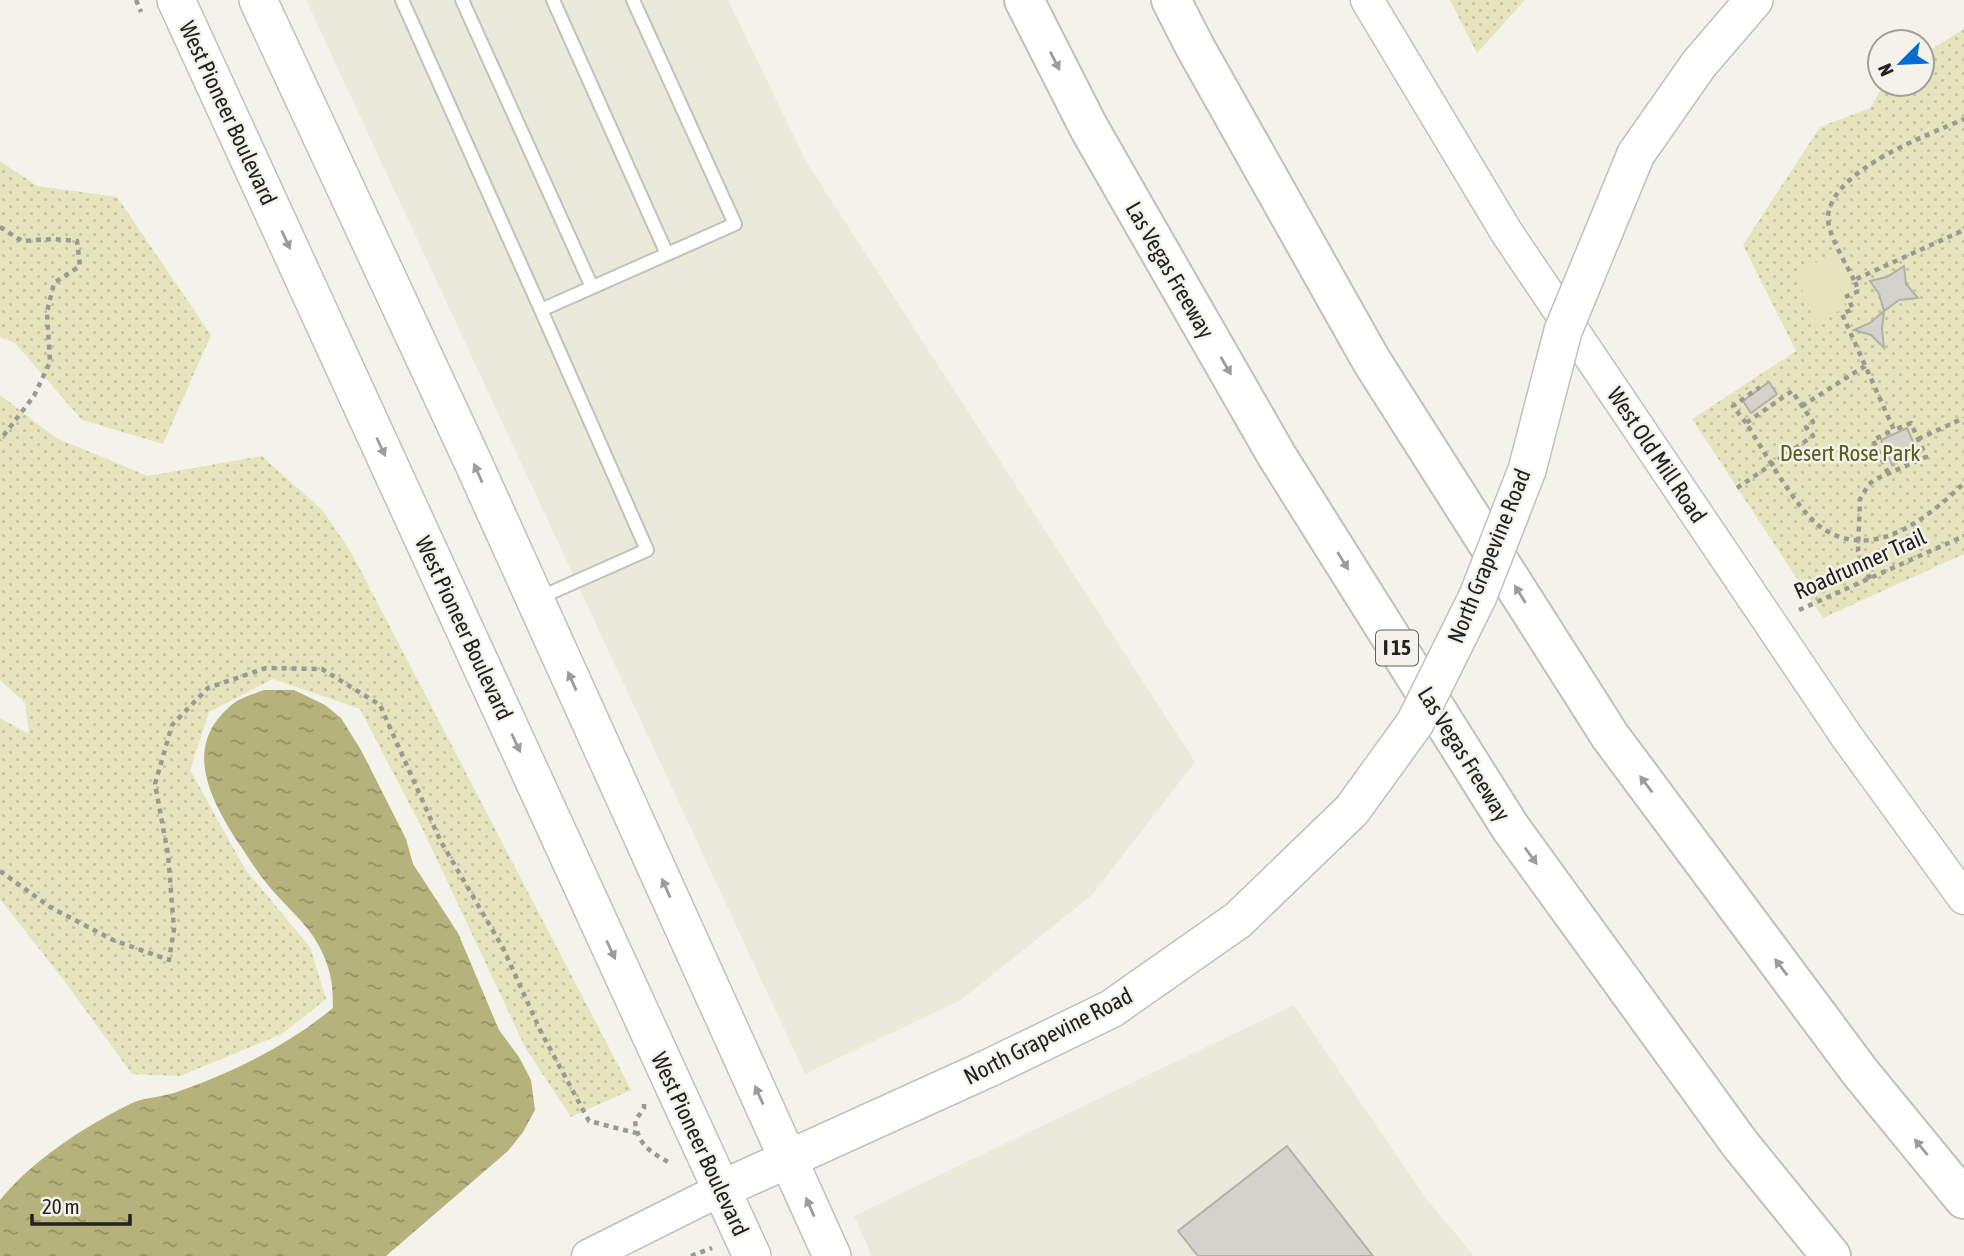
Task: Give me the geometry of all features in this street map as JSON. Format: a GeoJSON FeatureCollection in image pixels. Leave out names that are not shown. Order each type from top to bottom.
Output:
{"type":"FeatureCollection","features":[{"type":"Feature","properties":{"kind":"highway","name":"Las Vegas Freeway"},"geometry":{"type":"LineString","coordinates":[[1024,0],[1089,128],[1277,456],[1510,827],[1740,1144],[1831,1256]]}},
{"type":"Feature","properties":{"kind":"highway"},"geometry":{"type":"LineString","coordinates":[[1171,0],[1371,360],[1610,736],[1860,1072],[1964,1199]]}},
{"type":"Feature","properties":{"kind":"main road","name":"West Pioneer Boulevard"},"geometry":{"type":"LineString","coordinates":[[176,0],[752,1256]]}},
{"type":"Feature","properties":{"kind":"main road"},"geometry":{"type":"LineString","coordinates":[[258,0],[535,600],[832,1256]]}},
{"type":"Feature","properties":{"kind":"main road","name":"North Grapevine Road"},"geometry":{"type":"LineString","coordinates":[[720,1189],[989,1068],[1111,1009],[1238,920],[1352,810],[1415,723],[1478,596],[1527,470],[1563,331],[1636,154],[1699,64],[1754,0]]}},
{"type":"Feature","properties":{"kind":"street","name":"West Old Mill Road"},"geometry":{"type":"LineString","coordinates":[[1367,0],[1507,233],[1847,737],[1964,898]]}},
{"type":"Feature","properties":{"kind":"street"},"geometry":{"type":"LineString","coordinates":[[588,1256],[720,1189]]}},
{"type":"Feature","properties":{"kind":"lane"},"geometry":{"type":"LineString","coordinates":[[402,0],[647,550],[535,600]]}},
{"type":"Feature","properties":{"kind":"lane"},"geometry":{"type":"LineString","coordinates":[[462,0],[592,287]]}},
{"type":"Feature","properties":{"kind":"lane"},"geometry":{"type":"LineString","coordinates":[[553,0],[667,254]]}},
{"type":"Feature","properties":{"kind":"lane"},"geometry":{"type":"LineString","coordinates":[[541,310],[735,223],[633,0]]}},
{"type":"Feature","properties":{"kind":"path"},"geometry":{"type":"LineString","coordinates":[[1895,430],[1842,314],[1853,309],[1847,296],[1859,290],[1827,218],[1834,197],[1854,175],[1887,154],[1964,119]]}},
{"type":"Feature","properties":{"kind":"path"},"geometry":{"type":"LineString","coordinates":[[0,227],[22,241],[77,241],[80,266],[54,283],[47,312],[50,362],[34,396],[0,440]]}},
{"type":"Feature","properties":{"kind":"path"},"geometry":{"type":"LineString","coordinates":[[1854,280],[1964,230]]}},
{"type":"Feature","properties":{"kind":"path"},"geometry":{"type":"LineString","coordinates":[[1802,406],[1865,366]]}},
{"type":"Feature","properties":{"kind":"path"},"geometry":{"type":"LineString","coordinates":[[1760,387],[1733,406],[1816,523],[1831,534],[1858,541],[1888,536],[1927,517],[1964,483]]}},
{"type":"Feature","properties":{"kind":"path"},"geometry":{"type":"LineString","coordinates":[[1737,488],[1813,436],[1806,426],[1813,422],[1792,391],[1746,424]]}},
{"type":"Feature","properties":{"kind":"path"},"geometry":{"type":"LineString","coordinates":[[1918,439],[1964,418]]}},
{"type":"Feature","properties":{"kind":"path"},"geometry":{"type":"LineString","coordinates":[[1870,579],[1858,551],[1860,499],[1869,484],[1926,457],[1911,423],[1873,440],[1888,473]]}},
{"type":"Feature","properties":{"kind":"path","name":"Roadrunner Trail"},"geometry":{"type":"LineString","coordinates":[[1770,623],[1964,536]]}},
{"type":"Feature","properties":{"kind":"path"},"geometry":{"type":"LineString","coordinates":[[0,871],[50,907],[113,940],[169,960],[174,929],[167,854],[155,784],[172,724],[208,688],[266,668],[322,669],[380,705],[440,840],[503,948],[541,1032],[589,1121],[636,1133]]}},
{"type":"Feature","properties":{"kind":"path"},"geometry":{"type":"LineString","coordinates":[[691,1256],[711,1247]]}},
{"type":"Feature","properties":{"kind":"shaded area"},"geometry":{"type":"Polygon","coordinates":[[[306,0],[728,0],[807,163],[1195,762],[1092,895],[961,1000],[805,1074],[306,0]]]}},
{"type":"Feature","properties":{"kind":"shaded area"},"geometry":{"type":"Polygon","coordinates":[[[1294,1005],[1425,1197],[1474,1256],[872,1256],[854,1216],[1294,1005]]]}},
{"type":"Feature","properties":{"kind":"green space"},"geometry":{"type":"Polygon","coordinates":[[[1450,0],[1525,0],[1477,53],[1450,0]]]}},
{"type":"Feature","properties":{"kind":"green space","name":"Desert Rose Park"},"geometry":{"type":"Polygon","coordinates":[[[1964,29],[1964,554],[1823,618],[1692,419],[1796,351],[1743,245],[1820,127],[1870,108],[1876,98],[1936,98],[1936,46],[1964,29]]]}},
{"type":"Feature","properties":{"kind":"green space"},"geometry":{"type":"Polygon","coordinates":[[[0,161],[37,186],[117,197],[211,335],[163,444],[82,420],[15,343],[0,337],[0,161]]]}},
{"type":"Feature","properties":{"kind":"green space"},"geometry":{"type":"Polygon","coordinates":[[[1838,253],[1854,290],[1841,296],[1846,308],[1816,321],[1794,272],[1838,253]]]}},
{"type":"Feature","properties":{"kind":"green space"},"geometry":{"type":"Polygon","coordinates":[[[0,395],[56,438],[148,476],[262,456],[323,511],[351,552],[631,1090],[571,1117],[526,1049],[425,834],[360,709],[273,679],[209,712],[190,770],[245,869],[310,947],[326,999],[282,1034],[180,1076],[132,1074],[63,979],[0,899],[0,718],[29,734],[25,703],[0,680],[0,395]]]}},
{"type":"Feature","properties":{"kind":"water"},"geometry":{"type":"Polygon","coordinates":[[[264,690],[294,690],[325,705],[341,718],[361,750],[406,839],[413,864],[458,933],[499,1030],[519,1057],[531,1080],[535,1110],[508,1151],[386,1256],[0,1256],[0,1200],[27,1172],[59,1146],[133,1102],[174,1093],[257,1058],[297,1035],[333,1008],[330,977],[319,946],[302,922],[264,880],[237,841],[217,806],[205,770],[204,753],[208,735],[218,719],[237,701],[264,690]]]}},
{"type":"Feature","properties":{"kind":"building"},"geometry":{"type":"Polygon","coordinates":[[[1904,266],[1906,284],[1918,298],[1899,300],[1884,311],[1879,294],[1870,281],[1887,277],[1904,266]]]}},
{"type":"Feature","properties":{"kind":"building"},"geometry":{"type":"Polygon","coordinates":[[[1884,311],[1884,348],[1871,335],[1854,330],[1870,323],[1884,311]]]}},
{"type":"Feature","properties":{"kind":"building"},"geometry":{"type":"Polygon","coordinates":[[[1769,382],[1777,394],[1751,413],[1743,401],[1769,382]]]}},
{"type":"Feature","properties":{"kind":"building"},"geometry":{"type":"Polygon","coordinates":[[[1907,428],[1918,453],[1892,465],[1881,440],[1907,428]]]}},
{"type":"Feature","properties":{"kind":"building"},"geometry":{"type":"Polygon","coordinates":[[[1287,1146],[1373,1256],[1198,1256],[1178,1231],[1287,1146]]]}}]}
